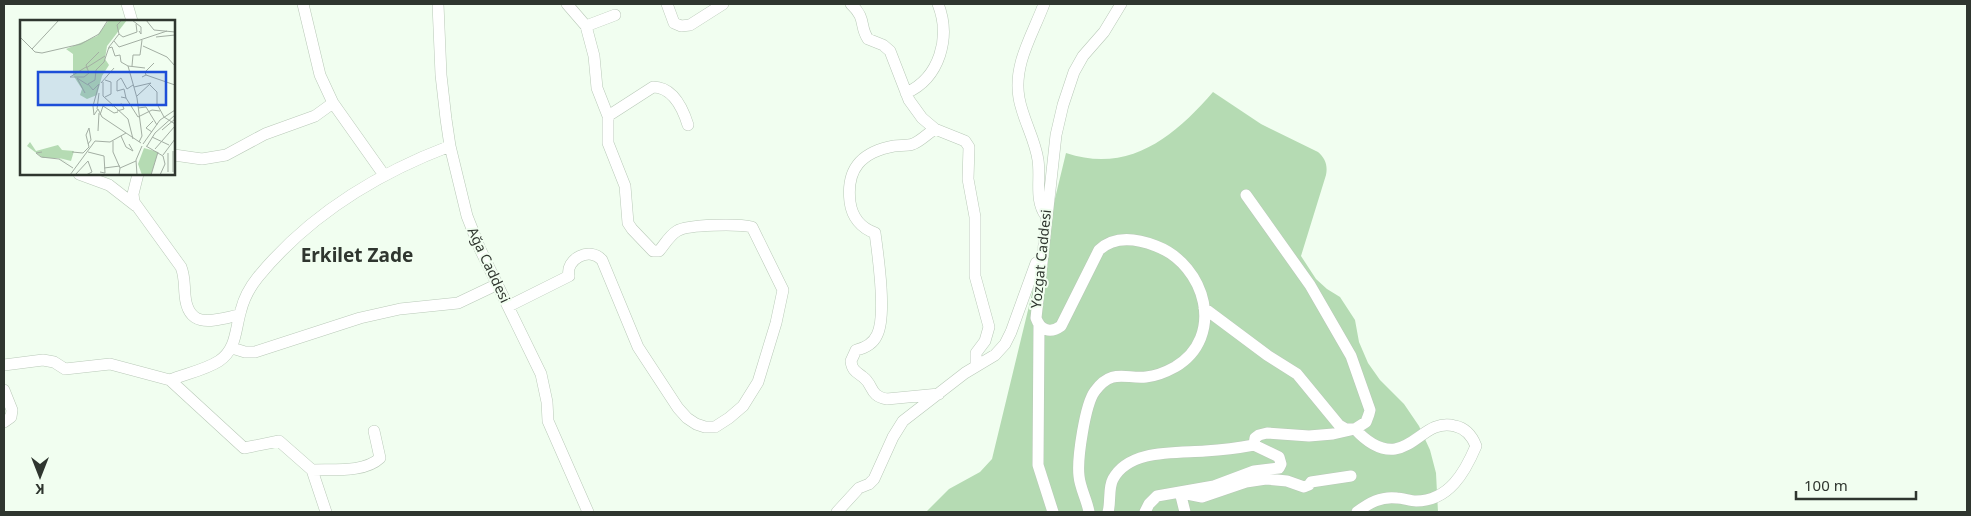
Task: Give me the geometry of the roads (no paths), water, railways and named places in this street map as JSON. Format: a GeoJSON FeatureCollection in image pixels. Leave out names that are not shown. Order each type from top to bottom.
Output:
{"type":"FeatureCollection","features":[{"type":"Feature","properties":{"kind":"street"},"geometry":{"type":"LineString","coordinates":[[127,4],[132,20]]}},
{"type":"Feature","properties":{"kind":"street"},"geometry":{"type":"LineString","coordinates":[[303,4],[320,76],[333,103],[384,175]]}},
{"type":"Feature","properties":{"kind":"street","name":"Ağa Caddesi"},"geometry":{"type":"LineString","coordinates":[[438,4],[443,97],[450,146],[471,227],[541,374],[547,402],[548,421],[588,512]]}},
{"type":"Feature","properties":{"kind":"street"},"geometry":{"type":"LineString","coordinates":[[508,306],[569,276],[569,268],[572,261],[593,254],[602,260],[638,347],[682,413],[691,422],[704,427],[719,426],[742,406],[758,382],[776,323],[783,290],[752,227],[742,225],[686,227],[674,233],[659,251],[653,251],[632,229],[628,222],[625,186],[608,143],[608,116],[597,88],[594,56],[586,26],[567,4]]}},
{"type":"Feature","properties":{"kind":"street"},"geometry":{"type":"LineString","coordinates":[[667,4],[674,23],[684,27],[723,4]]}},
{"type":"Feature","properties":{"kind":"street"},"geometry":{"type":"LineString","coordinates":[[851,4],[862,17],[864,32],[868,39],[883,45],[893,55],[906,93],[916,112],[935,129],[964,141],[969,147],[968,179],[975,217],[975,276],[989,327],[985,341],[976,353],[976,366]]}},
{"type":"Feature","properties":{"kind":"street"},"geometry":{"type":"LineString","coordinates":[[906,93],[926,80],[938,60],[944,36],[938,4]]}},
{"type":"Feature","properties":{"kind":"street"},"geometry":{"type":"LineString","coordinates":[[1044,4],[1021,61],[1018,90],[1019,100],[1038,158],[1039,200],[1046,216]]}},
{"type":"Feature","properties":{"kind":"street","name":"Yozgat Caddesi"},"geometry":{"type":"LineString","coordinates":[[1088,512],[1080,482],[1079,468],[1086,410],[1091,396],[1098,387],[1112,377],[1124,375],[1142,378],[1154,376],[1180,363],[1192,351],[1200,337],[1204,320],[1202,295],[1195,278],[1187,266],[1165,250],[1133,240],[1122,240],[1106,245],[1097,253],[1061,326],[1050,331],[1039,325],[1035,313],[1059,120],[1071,80],[1083,56],[1104,32],[1121,4]]}},
{"type":"Feature","properties":{"kind":"street"},"geometry":{"type":"LineString","coordinates":[[586,26],[615,15]]}},
{"type":"Feature","properties":{"kind":"street"},"geometry":{"type":"LineString","coordinates":[[608,116],[657,87],[665,90],[675,99],[688,125]]}},
{"type":"Feature","properties":{"kind":"street"},"geometry":{"type":"LineString","coordinates":[[175,155],[202,159],[226,155],[265,134],[315,116],[333,103]]}},
{"type":"Feature","properties":{"kind":"street"},"geometry":{"type":"LineString","coordinates":[[935,129],[913,144],[893,146],[865,156],[857,164],[852,174],[850,199],[852,212],[862,226],[875,233],[881,280],[879,332],[870,344],[856,350],[851,361],[855,371],[864,377],[871,390],[879,397],[887,399],[939,394]]}},
{"type":"Feature","properties":{"kind":"street"},"geometry":{"type":"LineString","coordinates":[[170,380],[217,362],[232,348],[240,315],[252,285],[291,242],[335,205],[409,162],[450,146]]}},
{"type":"Feature","properties":{"kind":"street"},"geometry":{"type":"LineString","coordinates":[[82,175],[110,185],[136,206],[180,268],[189,310],[194,317],[206,321],[240,315]]}},
{"type":"Feature","properties":{"kind":"street"},"geometry":{"type":"LineString","coordinates":[[136,206],[133,194],[138,175]]}},
{"type":"Feature","properties":{"kind":"street"},"geometry":{"type":"LineString","coordinates":[[1246,195],[1310,285],[1351,356],[1370,410],[1366,422],[1355,429],[1333,434],[1309,436],[1263,433],[1254,438],[1254,445]]}},
{"type":"Feature","properties":{"kind":"street"},"geometry":{"type":"LineString","coordinates":[[837,512],[859,488],[871,483],[874,479],[899,426],[976,366],[995,355],[1008,338],[1043,243]]}},
{"type":"Feature","properties":{"kind":"street"},"geometry":{"type":"LineString","coordinates":[[232,348],[245,352],[255,352],[360,318],[400,309],[458,303],[498,284]]}},
{"type":"Feature","properties":{"kind":"street"},"geometry":{"type":"LineString","coordinates":[[1204,308],[1267,355],[1297,374],[1339,425],[1346,429],[1355,429],[1372,443],[1392,450],[1401,448],[1431,428],[1453,425],[1467,432],[1476,446],[1460,478],[1443,493],[1424,500],[1383,498],[1371,502],[1357,512]]}},
{"type":"Feature","properties":{"kind":"street"},"geometry":{"type":"LineString","coordinates":[[1039,325],[1038,465],[1053,512]]}},
{"type":"Feature","properties":{"kind":"street"},"geometry":{"type":"LineString","coordinates":[[4,365],[43,360],[54,362],[65,369],[110,364],[170,380],[244,448],[279,441],[312,470],[326,512]]}},
{"type":"Feature","properties":{"kind":"street"},"geometry":{"type":"LineString","coordinates":[[4,390],[12,410],[10,417],[4,422]]}},
{"type":"Feature","properties":{"kind":"street"},"geometry":{"type":"LineString","coordinates":[[312,470],[360,468],[373,464],[380,458],[374,431]]}},
{"type":"Feature","properties":{"kind":"street"},"geometry":{"type":"LineString","coordinates":[[1108,512],[1112,480],[1122,468],[1134,461],[1165,453],[1220,450],[1254,445],[1279,457],[1281,461],[1279,468],[1254,471],[1214,486],[1157,496],[1149,504],[1145,512]]}},
{"type":"Feature","properties":{"kind":"street"},"geometry":{"type":"LineString","coordinates":[[1180,492],[1202,497],[1246,482],[1266,479],[1287,481],[1304,488],[1311,482],[1351,476]]}},
{"type":"Feature","properties":{"kind":"street"},"geometry":{"type":"LineString","coordinates":[[1180,492],[1185,512]]}},
{"type":"Feature","properties":{"kind":"district","name":"Erkilet Zade"},"geometry":{"type":"Point","coordinates":[357,255]}}]}
